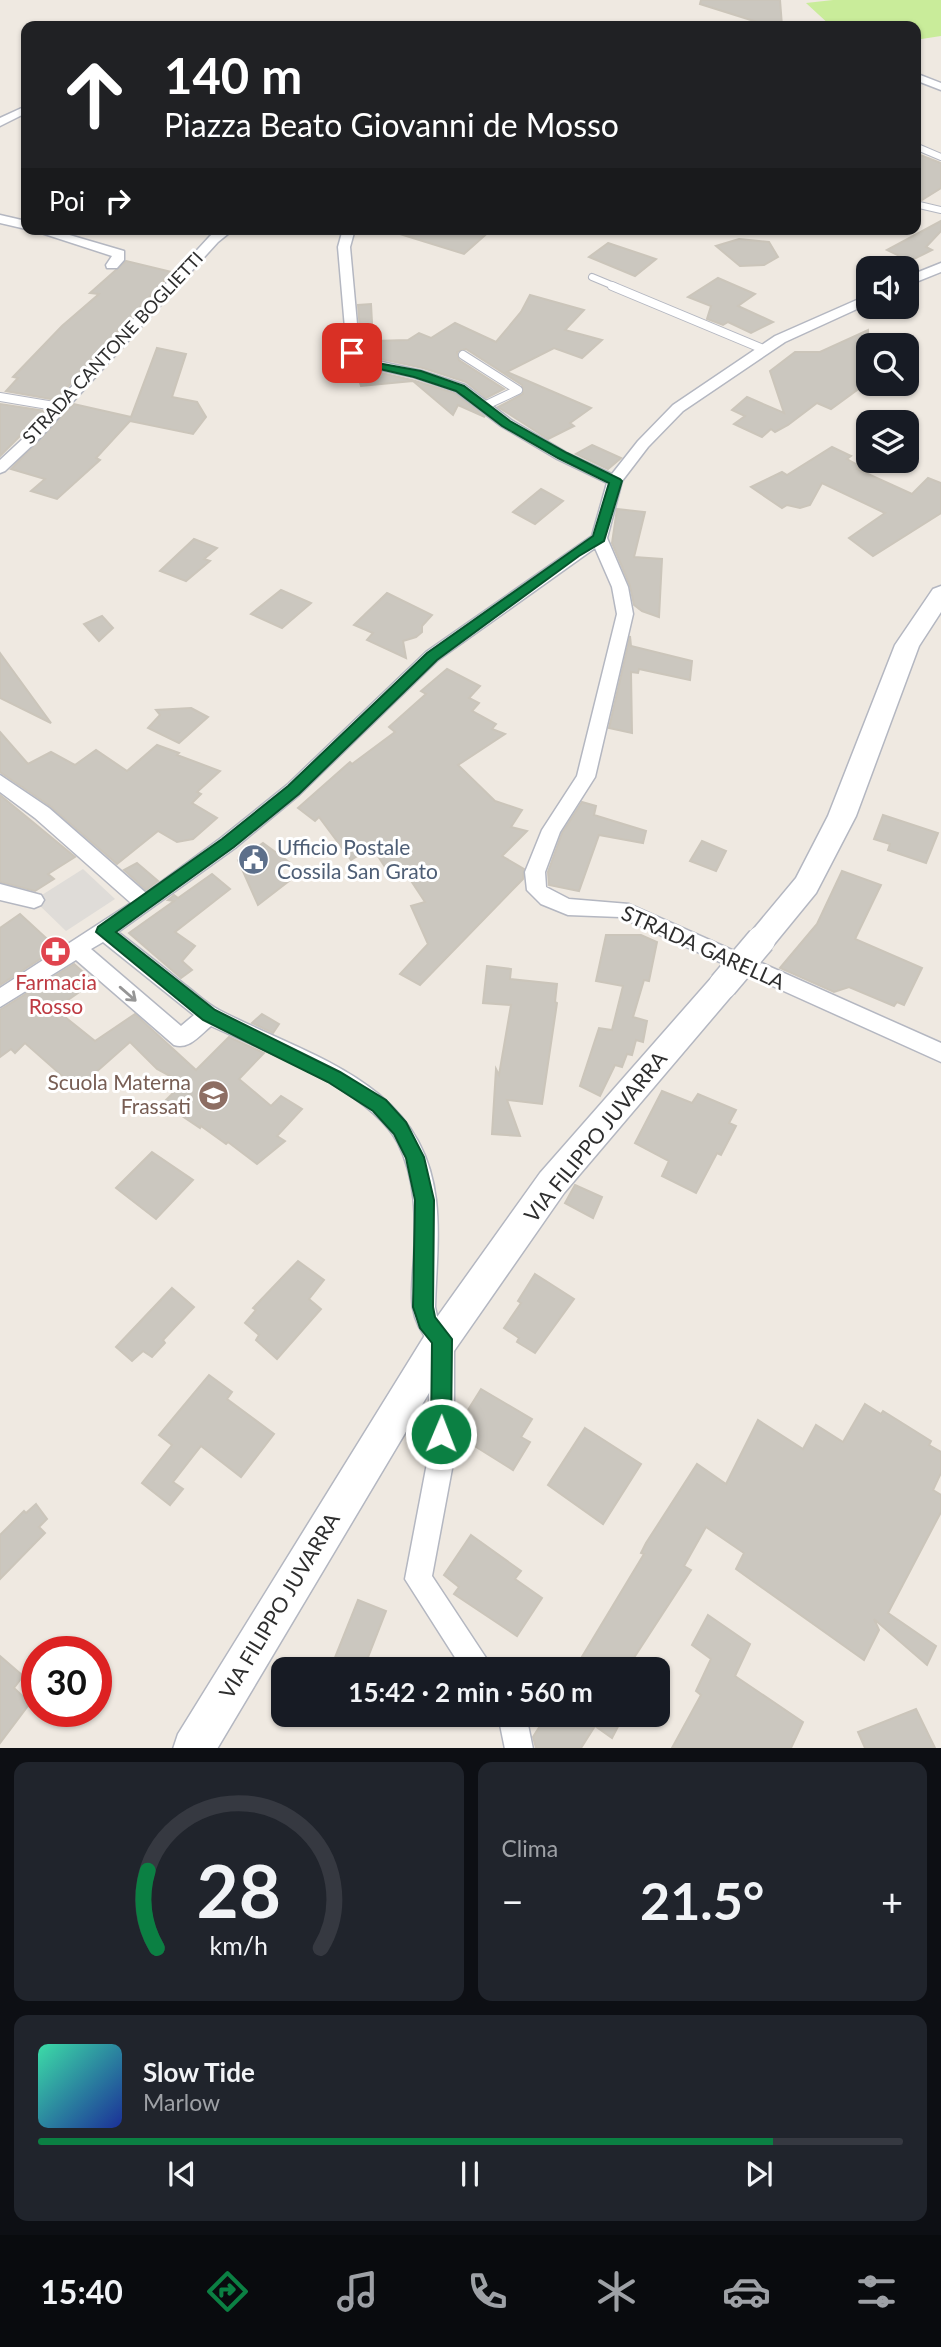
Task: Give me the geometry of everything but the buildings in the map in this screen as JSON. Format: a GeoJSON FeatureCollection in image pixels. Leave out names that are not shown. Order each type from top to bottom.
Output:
{"type":"FeatureCollection","features":[{"type":"Feature","properties":{"kind":"main road","name":"VIA FILIPPO JUVARRA"},"geometry":{"type":"LineString","coordinates":[[193,1748],[442,1339],[552,1183],[806,885],[842,816],[908,645],[941,594]]}},
{"type":"Feature","properties":{"kind":"street"},"geometry":{"type":"LineString","coordinates":[[921,79],[941,87]]}},
{"type":"Feature","properties":{"kind":"street"},"geometry":{"type":"LineString","coordinates":[[0,123],[21,111]]}},
{"type":"Feature","properties":{"kind":"street"},"geometry":{"type":"LineString","coordinates":[[0,219],[21,224]]}},
{"type":"Feature","properties":{"kind":"street"},"geometry":{"type":"LineString","coordinates":[[55,235],[119,254],[118,260],[112,265]]}},
{"type":"Feature","properties":{"kind":"street","name":"STRADA CANTONE BOGLIETTI"},"geometry":{"type":"LineString","coordinates":[[0,468],[220,235]]}},
{"type":"Feature","properties":{"kind":"street"},"geometry":{"type":"LineString","coordinates":[[347,235],[344,247],[353,360],[441,380],[460,388],[506,423],[615,481]]}},
{"type":"Feature","properties":{"kind":"street"},"geometry":{"type":"LineString","coordinates":[[919,276],[941,267]]}},
{"type":"Feature","properties":{"kind":"street"},"geometry":{"type":"LineString","coordinates":[[0,999],[145,904],[228,843],[293,790],[432,656],[574,553],[599,538],[615,481],[643,444],[678,408],[763,349],[856,305]]}},
{"type":"Feature","properties":{"kind":"street","name":"STRADA GARELLA"},"geometry":{"type":"LineString","coordinates":[[599,538],[620,587],[625,614],[586,776],[551,830],[535,872],[537,890],[548,899],[568,907],[622,909],[941,1053]]}},
{"type":"Feature","properties":{"kind":"street"},"geometry":{"type":"LineString","coordinates":[[0,782],[42,813],[145,904]]}},
{"type":"Feature","properties":{"kind":"street"},"geometry":{"type":"LineString","coordinates":[[0,892],[34,900]]}},
{"type":"Feature","properties":{"kind":"street"},"geometry":{"type":"LineString","coordinates":[[104,932],[209,1015],[334,1077],[379,1105],[400,1128],[415,1157],[425,1200],[423,1307],[427,1322],[442,1339],[441,1458],[418,1579],[471,1657]]}},
{"type":"Feature","properties":{"kind":"street"},"geometry":{"type":"LineString","coordinates":[[77,949],[181,1039],[209,1015]]}},
{"type":"Feature","properties":{"kind":"street"},"geometry":{"type":"LineString","coordinates":[[515,1727],[519,1748]]}},
{"type":"Feature","properties":{"kind":"lane"},"geometry":{"type":"LineString","coordinates":[[921,149],[941,157]]}},
{"type":"Feature","properties":{"kind":"lane"},"geometry":{"type":"LineString","coordinates":[[921,205],[941,210]]}},
{"type":"Feature","properties":{"kind":"lane"},"geometry":{"type":"LineString","coordinates":[[592,277],[763,349]]}},
{"type":"Feature","properties":{"kind":"lane"},"geometry":{"type":"LineString","coordinates":[[463,355],[519,390],[484,406]]}},
{"type":"Feature","properties":{"kind":"lane"},"geometry":{"type":"LineString","coordinates":[[0,397],[60,407]]}},
{"type":"Feature","properties":{"kind":"green space"},"geometry":{"type":"Polygon","coordinates":[[[833,0],[941,0],[941,36],[921,39],[921,21],[826,21],[806,3],[833,0]]]}},
{"type":"Feature","properties":{"kind":"shaded area"},"geometry":{"type":"Polygon","coordinates":[[[83,869],[115,899],[66,931],[34,900],[83,869]]]}},
{"type":"Feature","properties":{"kind":"place","name":"Ufficio Postale Cossila San Grato"},"geometry":{"type":"Point","coordinates":[254,860]}},
{"type":"Feature","properties":{"kind":"place","name":"Farmacia Rosso"},"geometry":{"type":"Point","coordinates":[56,951]}},
{"type":"Feature","properties":{"kind":"place","name":"Scuola Materna Frassati"},"geometry":{"type":"Point","coordinates":[214,1095]}},
{"type":"Feature","properties":{"kind":"route"},"geometry":{"type":"LineString","coordinates":[[352,353],[353,360],[359,363],[371,363],[417,374],[460,388],[506,423],[562,456],[615,481],[599,538],[574,553],[432,656],[293,790],[228,843],[104,932],[209,1015],[334,1077],[379,1105],[400,1128],[415,1157],[425,1200],[423,1307],[427,1322],[442,1339],[441,1434]]}}]}
